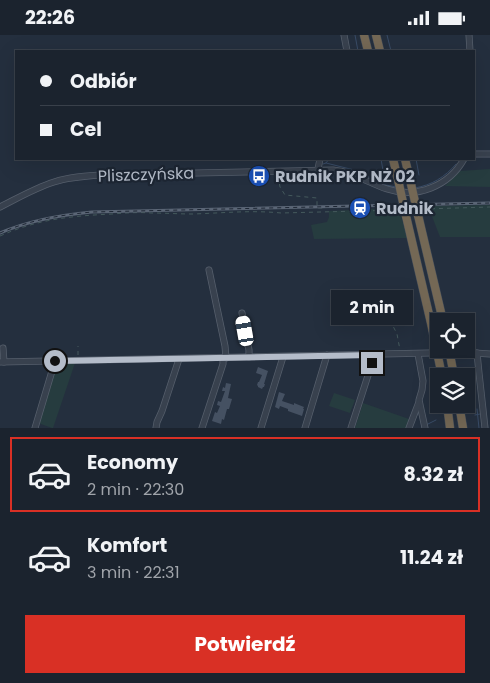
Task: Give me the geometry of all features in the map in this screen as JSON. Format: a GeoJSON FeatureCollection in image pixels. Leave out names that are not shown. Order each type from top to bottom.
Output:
{"type":"FeatureCollection","features":[{"type":"Feature","properties":{"kind":"highway"},"geometry":{"type":"LineString","coordinates":[[365,35],[367,49]]}},
{"type":"Feature","properties":{"kind":"highway"},"geometry":{"type":"LineString","coordinates":[[393,160],[440,368]]}},
{"type":"Feature","properties":{"kind":"highway"},"geometry":{"type":"LineString","coordinates":[[405,160],[420,212],[441,313]]}},
{"type":"Feature","properties":{"kind":"highway"},"geometry":{"type":"LineString","coordinates":[[448,413],[450,428]]}},
{"type":"Feature","properties":{"kind":"highway"},"geometry":{"type":"LineString","coordinates":[[460,413],[463,428]]}},
{"type":"Feature","properties":{"kind":"street"},"geometry":{"type":"LineString","coordinates":[[344,35],[347,50]]}},
{"type":"Feature","properties":{"kind":"street"},"geometry":{"type":"LineString","coordinates":[[469,35],[470,50]]}},
{"type":"Feature","properties":{"kind":"street"},"geometry":{"type":"LineString","coordinates":[[475,154],[490,154]]}},
{"type":"Feature","properties":{"kind":"street"},"geometry":{"type":"LineString","coordinates":[[318,169],[320,160]]}},
{"type":"Feature","properties":{"kind":"street","name":"Pliszczyńska"},"geometry":{"type":"LineString","coordinates":[[0,207],[45,185],[76,177],[318,169],[348,172],[398,192],[408,192],[426,190],[442,183],[463,160]]}},
{"type":"Feature","properties":{"kind":"street"},"geometry":{"type":"LineString","coordinates":[[202,428],[223,364],[225,346],[209,270]]}},
{"type":"Feature","properties":{"kind":"street"},"geometry":{"type":"LineString","coordinates":[[242,313],[249,350],[248,357]]}},
{"type":"Feature","properties":{"kind":"street"},"geometry":{"type":"LineString","coordinates":[[4,348],[2,362],[429,353]]}},
{"type":"Feature","properties":{"kind":"street"},"geometry":{"type":"LineString","coordinates":[[475,353],[490,354]]}},
{"type":"Feature","properties":{"kind":"street"},"geometry":{"type":"LineString","coordinates":[[478,353],[485,428]]}},
{"type":"Feature","properties":{"kind":"street"},"geometry":{"type":"LineString","coordinates":[[410,428],[422,390],[418,354]]}},
{"type":"Feature","properties":{"kind":"street"},"geometry":{"type":"LineString","coordinates":[[306,428],[327,355]]}},
{"type":"Feature","properties":{"kind":"street"},"geometry":{"type":"LineString","coordinates":[[351,428],[373,355]]}},
{"type":"Feature","properties":{"kind":"street"},"geometry":{"type":"LineString","coordinates":[[261,428],[283,357]]}},
{"type":"Feature","properties":{"kind":"street"},"geometry":{"type":"LineString","coordinates":[[156,428],[179,359]]}},
{"type":"Feature","properties":{"kind":"street"},"geometry":{"type":"LineString","coordinates":[[36,428],[55,361]]}},
{"type":"Feature","properties":{"kind":"street"},"geometry":{"type":"LineString","coordinates":[[419,400],[424,428]]}},
{"type":"Feature","properties":{"kind":"path"},"geometry":{"type":"LineString","coordinates":[[277,171],[280,187],[285,195],[317,198],[317,208],[325,208]]}},
{"type":"Feature","properties":{"kind":"path"},"geometry":{"type":"LineString","coordinates":[[420,212],[490,207]]}},
{"type":"Feature","properties":{"kind":"path"},"geometry":{"type":"LineString","coordinates":[[0,236],[39,222],[78,215],[194,214],[257,211],[282,213],[404,213]]}},
{"type":"Feature","properties":{"kind":"path"},"geometry":{"type":"LineString","coordinates":[[390,320],[398,338],[400,354]]}},
{"type":"Feature","properties":{"kind":"path"},"geometry":{"type":"LineString","coordinates":[[77,360],[78,346]]}},
{"type":"Feature","properties":{"kind":"green space"},"geometry":{"type":"Polygon","coordinates":[[[490,169],[490,187],[445,186],[460,171],[490,169]]]}},
{"type":"Feature","properties":{"kind":"green space"},"geometry":{"type":"Polygon","coordinates":[[[490,205],[490,237],[440,237],[428,206],[490,205]]]}},
{"type":"Feature","properties":{"kind":"green space"},"geometry":{"type":"Polygon","coordinates":[[[399,208],[407,238],[314,239],[311,225],[327,222],[329,211],[399,208]]]}},
{"type":"Feature","properties":{"kind":"green space"},"geometry":{"type":"Polygon","coordinates":[[[56,363],[75,363],[52,428],[38,423],[56,363]]]}},
{"type":"Feature","properties":{"kind":"green space"},"geometry":{"type":"Polygon","coordinates":[[[334,393],[355,400],[350,413],[329,406],[334,393]]]}},
{"type":"Feature","properties":{"kind":"green space"},"geometry":{"type":"Polygon","coordinates":[[[363,403],[409,419],[406,428],[355,428],[363,403]]]}},
{"type":"Feature","properties":{"kind":"building"},"geometry":{"type":"Polygon","coordinates":[[[258,367],[268,371],[262,389],[257,385],[262,375],[256,373],[258,367]]]}},
{"type":"Feature","properties":{"kind":"building"},"geometry":{"type":"Polygon","coordinates":[[[226,383],[231,384],[228,398],[232,399],[221,424],[212,421],[215,412],[217,413],[220,406],[217,405],[218,401],[221,402],[225,391],[222,391],[223,387],[225,388],[226,383]]]}},
{"type":"Feature","properties":{"kind":"building"},"geometry":{"type":"Polygon","coordinates":[[[279,392],[285,394],[282,401],[304,407],[302,416],[280,406],[279,409],[275,407],[279,392]]]}},
{"type":"Feature","properties":{"kind":"waterway"},"geometry":{"type":"LineString","coordinates":[[355,35],[358,50]]}},
{"type":"Feature","properties":{"kind":"waterway"},"geometry":{"type":"LineString","coordinates":[[387,35],[391,50]]}},
{"type":"Feature","properties":{"kind":"waterway"},"geometry":{"type":"LineString","coordinates":[[323,164],[328,160]]}},
{"type":"Feature","properties":{"kind":"waterway"},"geometry":{"type":"LineString","coordinates":[[381,160],[384,176]]}},
{"type":"Feature","properties":{"kind":"waterway"},"geometry":{"type":"LineString","coordinates":[[416,160],[419,175]]}},
{"type":"Feature","properties":{"kind":"waterway"},"geometry":{"type":"LineString","coordinates":[[326,163],[354,170],[386,185],[396,187]]}},
{"type":"Feature","properties":{"kind":"waterway"},"geometry":{"type":"LineString","coordinates":[[415,188],[438,180],[456,164]]}},
{"type":"Feature","properties":{"kind":"waterway"},"geometry":{"type":"LineString","coordinates":[[477,409],[479,428]]}},
{"type":"Feature","properties":{"kind":"waterway"},"geometry":{"type":"LineString","coordinates":[[475,415],[480,414]]}},
{"type":"Feature","properties":{"kind":"waterway"},"geometry":{"type":"LineString","coordinates":[[428,424],[436,420]]}},
{"type":"Feature","properties":{"kind":"railway"},"geometry":{"type":"LineString","coordinates":[[0,233],[45,219],[92,212],[490,203]]}},
{"type":"Feature","properties":{"kind":"place","name":"Rudnik PKP NŻ 02"},"geometry":{"type":"Point","coordinates":[259,176]}},
{"type":"Feature","properties":{"kind":"place","name":"Rudnik"},"geometry":{"type":"Point","coordinates":[360,208]}},
{"type":"Feature","properties":{"kind":"route"},"geometry":{"type":"LineString","coordinates":[[55,361],[373,355],[372,363]]}}]}
